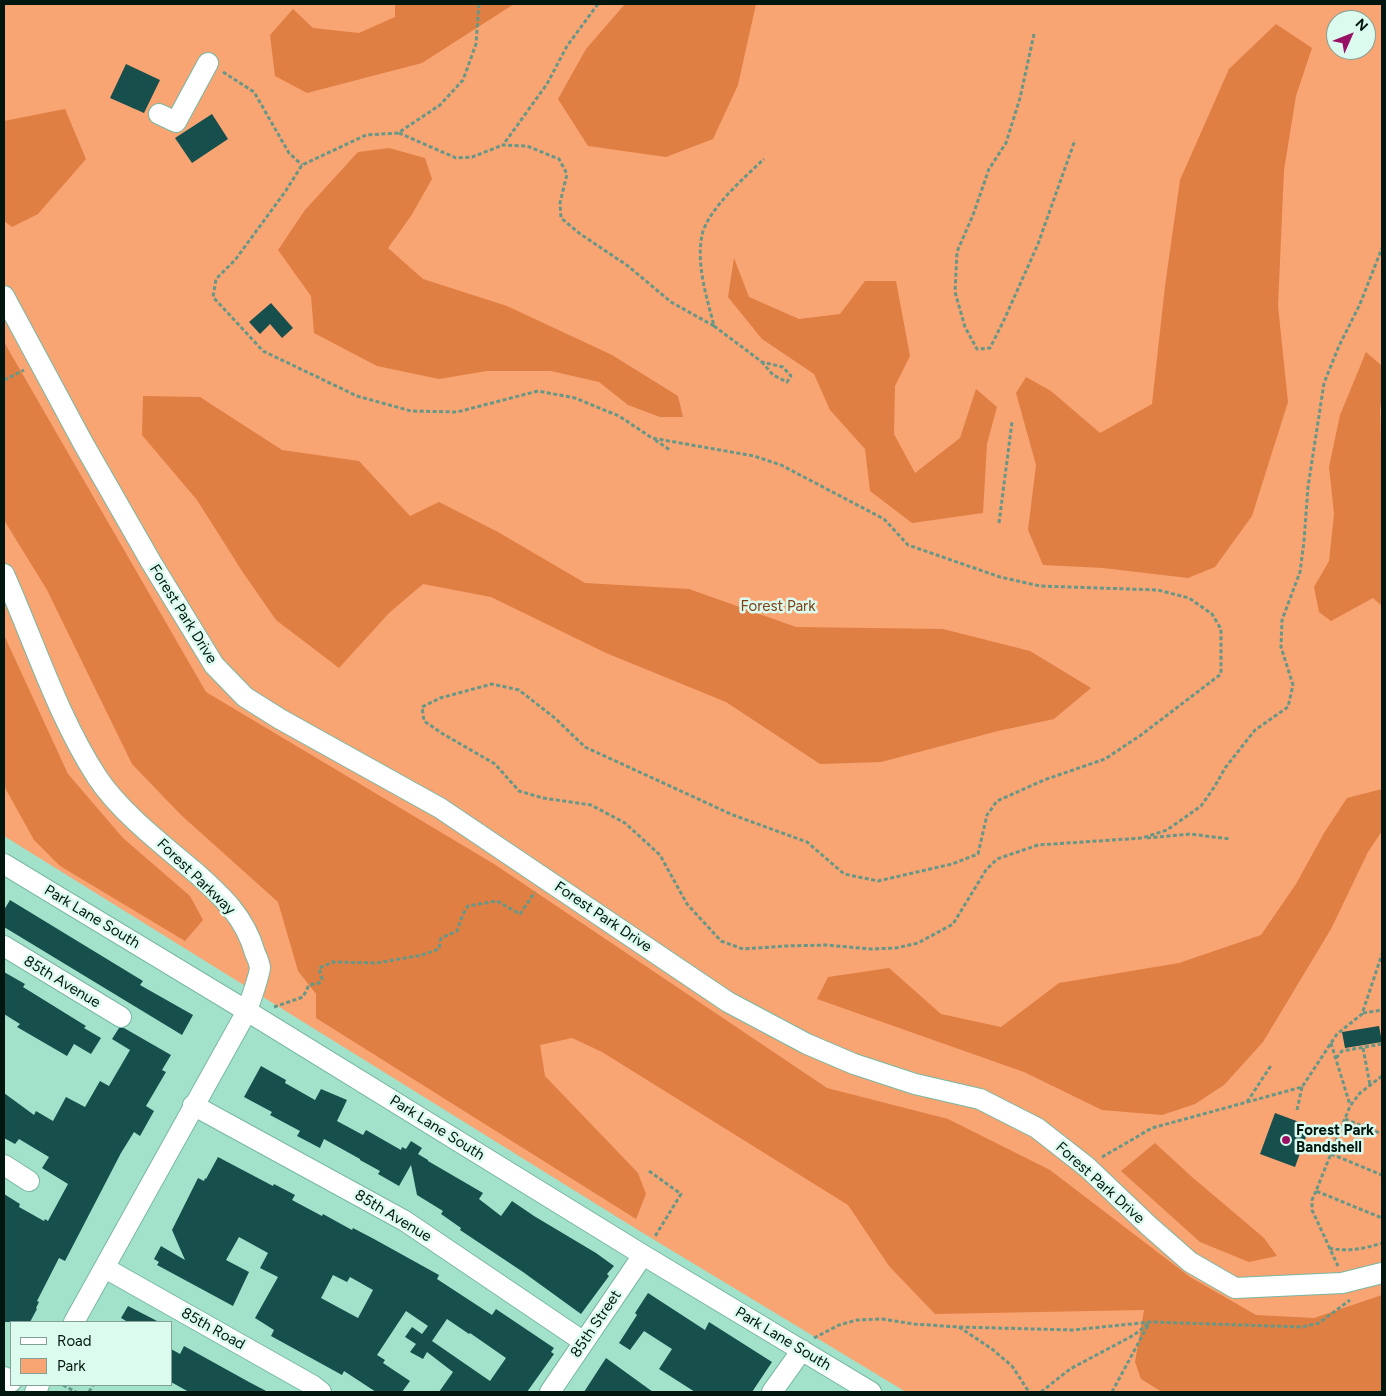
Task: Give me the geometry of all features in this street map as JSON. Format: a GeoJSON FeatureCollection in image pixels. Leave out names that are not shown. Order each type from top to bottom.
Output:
{"type":"FeatureCollection","features":[{"type":"Feature","properties":{"kind":"street"},"geometry":{"type":"LineString","coordinates":[[160,114],[176,122],[208,63]]}},
{"type":"Feature","properties":{"kind":"street","name":"Forest Park Drive"},"geometry":{"type":"LineString","coordinates":[[4,296],[151,562],[214,665],[245,696],[280,719],[440,808],[728,1002],[807,1044],[854,1064],[915,1084],[980,1099],[1037,1128],[1087,1167],[1190,1262],[1235,1288],[1342,1283],[1382,1273]]}},
{"type":"Feature","properties":{"kind":"street","name":"Forest Parkway"},"geometry":{"type":"LineString","coordinates":[[4,574],[60,707],[97,777],[108,793],[142,826],[216,891],[233,909],[251,938],[260,968],[247,1011],[75,1321]]}},
{"type":"Feature","properties":{"kind":"street","name":"Park Lane South"},"geometry":{"type":"LineString","coordinates":[[5,866],[247,1011],[643,1255],[807,1345],[871,1392]]}},
{"type":"Feature","properties":{"kind":"street","name":"85th Avenue"},"geometry":{"type":"LineString","coordinates":[[4,946],[121,1017]]}},
{"type":"Feature","properties":{"kind":"street","name":"85th Avenue"},"geometry":{"type":"LineString","coordinates":[[193,1105],[405,1221],[584,1342]]}},
{"type":"Feature","properties":{"kind":"street"},"geometry":{"type":"LineString","coordinates":[[4,1165],[30,1181]]}},
{"type":"Feature","properties":{"kind":"street","name":"85th Street"},"geometry":{"type":"LineString","coordinates":[[550,1392],[643,1255]]}},
{"type":"Feature","properties":{"kind":"street","name":"85th Road"},"geometry":{"type":"LineString","coordinates":[[104,1268],[312,1385],[321,1392]]}},
{"type":"Feature","properties":{"kind":"street"},"geometry":{"type":"LineString","coordinates":[[772,1392],[807,1345]]}},
{"type":"Feature","properties":{"kind":"path"},"geometry":{"type":"LineString","coordinates":[[398,133],[440,106],[463,80],[476,44],[479,4]]}},
{"type":"Feature","properties":{"kind":"path"},"geometry":{"type":"LineString","coordinates":[[503,145],[547,84],[567,46],[598,4]]}},
{"type":"Feature","properties":{"kind":"path"},"geometry":{"type":"LineString","coordinates":[[1034,34],[1020,98],[1006,143],[989,169],[973,215],[957,252],[955,292],[965,327],[977,349],[990,348],[1004,320],[1038,244],[1075,140]]}},
{"type":"Feature","properties":{"kind":"path"},"geometry":{"type":"LineString","coordinates":[[208,63],[254,92],[289,153],[302,164]]}},
{"type":"Feature","properties":{"kind":"path"},"geometry":{"type":"LineString","coordinates":[[670,450],[619,416],[576,398],[538,391],[457,412],[411,411],[357,396],[262,351],[212,297],[216,279],[235,260],[285,192],[302,164],[366,134],[398,133],[456,158],[472,157],[503,145],[527,146],[559,159],[567,174],[560,203],[561,218],[578,233],[628,266],[671,302],[714,326],[762,362],[774,375],[787,382],[791,376],[783,367],[762,362]]}},
{"type":"Feature","properties":{"kind":"path"},"geometry":{"type":"LineString","coordinates":[[714,326],[700,256],[702,234],[715,209],[764,159]]}},
{"type":"Feature","properties":{"kind":"path"},"geometry":{"type":"LineString","coordinates":[[1142,838],[1166,830],[1201,806],[1225,768],[1256,730],[1288,707],[1293,685],[1281,647],[1282,620],[1300,572],[1308,487],[1324,382],[1360,304],[1382,248]]}},
{"type":"Feature","properties":{"kind":"path"},"geometry":{"type":"LineString","coordinates":[[4,380],[28,367]]}},
{"type":"Feature","properties":{"kind":"path"},"geometry":{"type":"LineString","coordinates":[[999,523],[1012,422]]}},
{"type":"Feature","properties":{"kind":"path"},"geometry":{"type":"LineString","coordinates":[[652,438],[754,456],[781,465],[884,519],[908,545],[1000,577],[1040,586],[1158,590],[1189,598],[1212,614],[1221,629],[1221,674],[1141,735],[1105,759],[1044,780],[997,801],[987,815],[978,854],[952,864],[878,880],[844,874],[808,842],[733,815],[585,747],[556,719],[519,690],[492,684],[440,698],[422,707],[424,721],[495,764],[520,791],[542,798],[591,804],[625,823],[660,854],[687,904],[721,941],[743,949],[826,945],[872,949],[896,948],[918,943],[953,924],[986,870],[997,859],[1038,845],[1190,834],[1230,839]]}},
{"type":"Feature","properties":{"kind":"path"},"geometry":{"type":"LineString","coordinates":[[279,1006],[303,997],[309,985],[319,983],[322,979],[319,968],[333,962],[377,963],[439,949],[441,938],[457,931],[468,906],[497,901],[520,914],[532,896]]}},
{"type":"Feature","properties":{"kind":"path"},"geometry":{"type":"LineString","coordinates":[[1362,1014],[1382,954]]}},
{"type":"Feature","properties":{"kind":"path"},"geometry":{"type":"LineString","coordinates":[[1297,1110],[1302,1087],[1337,1034],[1362,1014],[1382,1010]]}},
{"type":"Feature","properties":{"kind":"path"},"geometry":{"type":"LineString","coordinates":[[1331,1043],[1350,1106]]}},
{"type":"Feature","properties":{"kind":"path"},"geometry":{"type":"LineString","coordinates":[[1336,1058],[1342,1051],[1382,1044]]}},
{"type":"Feature","properties":{"kind":"path"},"geometry":{"type":"LineString","coordinates":[[1363,1048],[1370,1085]]}},
{"type":"Feature","properties":{"kind":"path"},"geometry":{"type":"LineString","coordinates":[[1247,1102],[1272,1064]]}},
{"type":"Feature","properties":{"kind":"path"},"geometry":{"type":"LineString","coordinates":[[1338,1266],[1312,1210],[1312,1200],[1350,1106],[1360,1093],[1382,1076]]}},
{"type":"Feature","properties":{"kind":"path"},"geometry":{"type":"LineString","coordinates":[[1102,1158],[1152,1128],[1302,1087]]}},
{"type":"Feature","properties":{"kind":"path"},"geometry":{"type":"LineString","coordinates":[[1345,1119],[1382,1134]]}},
{"type":"Feature","properties":{"kind":"path"},"geometry":{"type":"LineString","coordinates":[[1331,1154],[1382,1175]]}},
{"type":"Feature","properties":{"kind":"path"},"geometry":{"type":"LineString","coordinates":[[649,1171],[681,1194],[654,1238]]}},
{"type":"Feature","properties":{"kind":"path"},"geometry":{"type":"LineString","coordinates":[[1316,1191],[1382,1218]]}},
{"type":"Feature","properties":{"kind":"path"},"geometry":{"type":"LineString","coordinates":[[1329,1248],[1344,1251],[1361,1249],[1382,1243]]}},
{"type":"Feature","properties":{"kind":"path"},"geometry":{"type":"LineString","coordinates":[[807,1345],[839,1325],[857,1320],[882,1319],[914,1324],[958,1327],[1073,1330],[1150,1322],[1302,1327],[1319,1323],[1350,1299]]}},
{"type":"Feature","properties":{"kind":"path"},"geometry":{"type":"LineString","coordinates":[[1041,1392],[1070,1369],[1134,1335],[1150,1322]]}},
{"type":"Feature","properties":{"kind":"path"},"geometry":{"type":"LineString","coordinates":[[1112,1392],[1150,1322]]}},
{"type":"Feature","properties":{"kind":"path"},"geometry":{"type":"LineString","coordinates":[[958,1327],[992,1349],[1012,1366],[1029,1392]]}},
{"type":"Feature","properties":{"kind":"path"},"geometry":{"type":"LineString","coordinates":[[65,1386],[76,1392]]}},
{"type":"Feature","properties":{"kind":"green space","name":"Forest Park"},"geometry":{"type":"Polygon","coordinates":[[[4,4],[1382,4],[1382,1392],[906,1392],[638,1230],[4,836],[4,4]]]}},
{"type":"Feature","properties":{"kind":"shaded area"},"geometry":{"type":"Polygon","coordinates":[[[395,4],[514,4],[422,63],[307,93],[275,76],[270,35],[293,9],[313,28],[359,33],[395,17],[395,4]]]}},
{"type":"Feature","properties":{"kind":"shaded area"},"geometry":{"type":"Polygon","coordinates":[[[625,4],[756,4],[738,85],[713,139],[666,157],[588,146],[558,99],[586,49],[625,4]]]}},
{"type":"Feature","properties":{"kind":"shaded area"},"geometry":{"type":"Polygon","coordinates":[[[1276,24],[1312,48],[1296,96],[1284,170],[1278,306],[1288,402],[1252,516],[1215,567],[1188,578],[1103,568],[1043,565],[1028,530],[1036,465],[1016,393],[1026,377],[1051,391],[1100,433],[1152,404],[1165,286],[1180,180],[1229,69],[1276,24]]]}},
{"type":"Feature","properties":{"kind":"shaded area"},"geometry":{"type":"Polygon","coordinates":[[[65,109],[86,159],[38,214],[12,227],[4,221],[4,121],[65,109]]]}},
{"type":"Feature","properties":{"kind":"shaded area"},"geometry":{"type":"Polygon","coordinates":[[[389,148],[425,158],[432,179],[411,216],[388,248],[423,279],[507,306],[612,355],[678,396],[683,417],[660,417],[628,405],[599,382],[551,371],[487,371],[439,379],[377,366],[314,333],[311,296],[278,250],[305,210],[358,152],[389,148]]]}},
{"type":"Feature","properties":{"kind":"shaded area"},"geometry":{"type":"Polygon","coordinates":[[[734,258],[749,297],[799,319],[840,314],[865,281],[896,281],[910,356],[895,386],[894,434],[915,473],[960,438],[976,389],[997,407],[987,444],[983,513],[912,523],[870,491],[865,449],[830,410],[814,374],[762,339],[728,297],[734,258]]]}},
{"type":"Feature","properties":{"kind":"shaded area"},"geometry":{"type":"Polygon","coordinates":[[[4,342],[206,692],[494,864],[827,1088],[948,1119],[1050,1170],[1190,1277],[1256,1315],[1314,1318],[1382,1295],[1382,1392],[1162,1392],[1141,1379],[1135,1362],[1144,1310],[935,1314],[889,1266],[848,1205],[602,1052],[572,1038],[540,1045],[545,1076],[638,1173],[646,1194],[636,1219],[316,1018],[316,994],[298,971],[278,902],[181,815],[132,764],[47,590],[4,520],[4,342]]]}},
{"type":"Feature","properties":{"kind":"shaded area"},"geometry":{"type":"Polygon","coordinates":[[[1366,352],[1382,366],[1380,409],[1382,606],[1373,598],[1331,621],[1319,612],[1314,587],[1329,561],[1334,514],[1329,467],[1340,415],[1366,352]]]}},
{"type":"Feature","properties":{"kind":"shaded area"},"geometry":{"type":"Polygon","coordinates":[[[143,396],[200,397],[282,450],[359,461],[410,516],[439,502],[498,532],[585,583],[689,589],[796,627],[943,629],[1030,651],[1091,688],[1054,719],[998,731],[881,762],[820,764],[726,702],[606,653],[491,597],[423,584],[389,613],[339,668],[276,620],[197,500],[142,435],[143,396]]]}},
{"type":"Feature","properties":{"kind":"shaded area"},"geometry":{"type":"Polygon","coordinates":[[[4,635],[68,774],[123,838],[190,896],[203,920],[185,941],[60,866],[34,840],[4,786],[4,635]]]}},
{"type":"Feature","properties":{"kind":"shaded area"},"geometry":{"type":"Polygon","coordinates":[[[1382,789],[1382,831],[1368,852],[1331,929],[1263,1042],[1224,1085],[1195,1104],[1162,1115],[1102,1110],[1024,1072],[817,999],[828,977],[889,968],[941,1014],[1001,1027],[1059,983],[1179,963],[1261,935],[1296,884],[1324,833],[1347,798],[1382,789]]]}},
{"type":"Feature","properties":{"kind":"shaded area"},"geometry":{"type":"Polygon","coordinates":[[[1155,1143],[1264,1238],[1277,1256],[1249,1262],[1200,1242],[1121,1171],[1155,1143]]]}},
{"type":"Feature","properties":{"kind":"building"},"geometry":{"type":"Polygon","coordinates":[[[126,64],[160,80],[144,113],[110,98],[126,64]]]}},
{"type":"Feature","properties":{"kind":"building"},"geometry":{"type":"Polygon","coordinates":[[[212,114],[228,139],[192,163],[175,138],[212,114]]]}},
{"type":"Feature","properties":{"kind":"building"},"geometry":{"type":"Polygon","coordinates":[[[271,303],[293,328],[282,338],[270,324],[260,334],[249,322],[271,303]]]}},
{"type":"Feature","properties":{"kind":"building"},"geometry":{"type":"Polygon","coordinates":[[[10,900],[143,981],[140,985],[193,1015],[182,1035],[4,927],[4,910],[10,900]]]}},
{"type":"Feature","properties":{"kind":"building"},"geometry":{"type":"Polygon","coordinates":[[[4,972],[25,984],[23,987],[86,1026],[84,1028],[101,1038],[91,1054],[74,1044],[67,1056],[17,1027],[20,1024],[4,1014],[4,972]]]}},
{"type":"Feature","properties":{"kind":"building"},"geometry":{"type":"Polygon","coordinates":[[[1379,1026],[1382,1042],[1345,1048],[1342,1032],[1379,1026]]]}},
{"type":"Feature","properties":{"kind":"building"},"geometry":{"type":"Polygon","coordinates":[[[119,1028],[124,1028],[171,1055],[162,1070],[166,1072],[146,1106],[154,1111],[140,1136],[134,1132],[121,1153],[65,1261],[59,1258],[37,1301],[39,1302],[37,1309],[31,1321],[4,1322],[4,1194],[20,1204],[19,1207],[44,1221],[45,1219],[48,1221],[68,1184],[42,1168],[49,1157],[19,1139],[15,1144],[4,1138],[4,1093],[34,1115],[36,1111],[53,1121],[66,1097],[85,1107],[100,1081],[109,1086],[130,1050],[112,1039],[119,1028]]]}},
{"type":"Feature","properties":{"kind":"building"},"geometry":{"type":"Polygon","coordinates":[[[261,1066],[286,1080],[285,1083],[315,1100],[321,1089],[347,1100],[337,1121],[363,1135],[366,1130],[401,1150],[402,1147],[406,1149],[411,1141],[422,1148],[418,1154],[483,1193],[479,1199],[501,1216],[512,1201],[596,1253],[614,1266],[607,1274],[609,1276],[581,1314],[460,1230],[461,1228],[441,1214],[443,1211],[417,1195],[411,1165],[399,1186],[378,1174],[380,1171],[324,1139],[320,1148],[297,1136],[300,1131],[270,1115],[272,1112],[244,1097],[261,1066]]]}},
{"type":"Feature","properties":{"kind":"building","name":"Forest Park Bandshell"},"geometry":{"type":"Polygon","coordinates":[[[1275,1113],[1310,1126],[1295,1167],[1260,1154],[1275,1113]]]}},
{"type":"Feature","properties":{"kind":"building"},"geometry":{"type":"Polygon","coordinates":[[[218,1157],[273,1186],[274,1184],[295,1195],[292,1200],[352,1230],[353,1228],[439,1275],[437,1279],[492,1315],[496,1309],[554,1348],[551,1352],[554,1354],[527,1392],[439,1392],[453,1372],[427,1352],[423,1359],[410,1352],[416,1344],[405,1337],[412,1327],[422,1334],[428,1326],[406,1311],[377,1355],[385,1360],[383,1363],[410,1381],[402,1392],[376,1392],[344,1371],[342,1375],[271,1336],[274,1330],[255,1318],[278,1277],[260,1268],[268,1253],[239,1237],[226,1260],[249,1272],[233,1306],[157,1265],[159,1262],[154,1259],[161,1246],[185,1260],[172,1230],[198,1178],[204,1181],[218,1157]],[[333,1275],[321,1298],[358,1318],[373,1290],[350,1277],[347,1282],[333,1275]],[[447,1319],[432,1341],[490,1381],[506,1358],[447,1319]]]}},
{"type":"Feature","properties":{"kind":"building"},"geometry":{"type":"Polygon","coordinates":[[[648,1293],[705,1330],[709,1322],[772,1362],[752,1392],[695,1392],[659,1369],[672,1349],[644,1331],[630,1350],[619,1343],[637,1315],[635,1313],[648,1293]]]}},
{"type":"Feature","properties":{"kind":"building"},"geometry":{"type":"Polygon","coordinates":[[[128,1306],[157,1321],[126,1321],[121,1318],[128,1306]]]}},
{"type":"Feature","properties":{"kind":"building"},"geometry":{"type":"Polygon","coordinates":[[[184,1346],[268,1392],[189,1392],[172,1383],[172,1350],[180,1354],[184,1346]]]}},
{"type":"Feature","properties":{"kind":"building"},"geometry":{"type":"Polygon","coordinates":[[[606,1358],[653,1392],[584,1392],[606,1358]]]}},
{"type":"Feature","properties":{"kind":"place","name":"Forest Park Bandshell"},"geometry":{"type":"Point","coordinates":[1286,1140]}}]}
